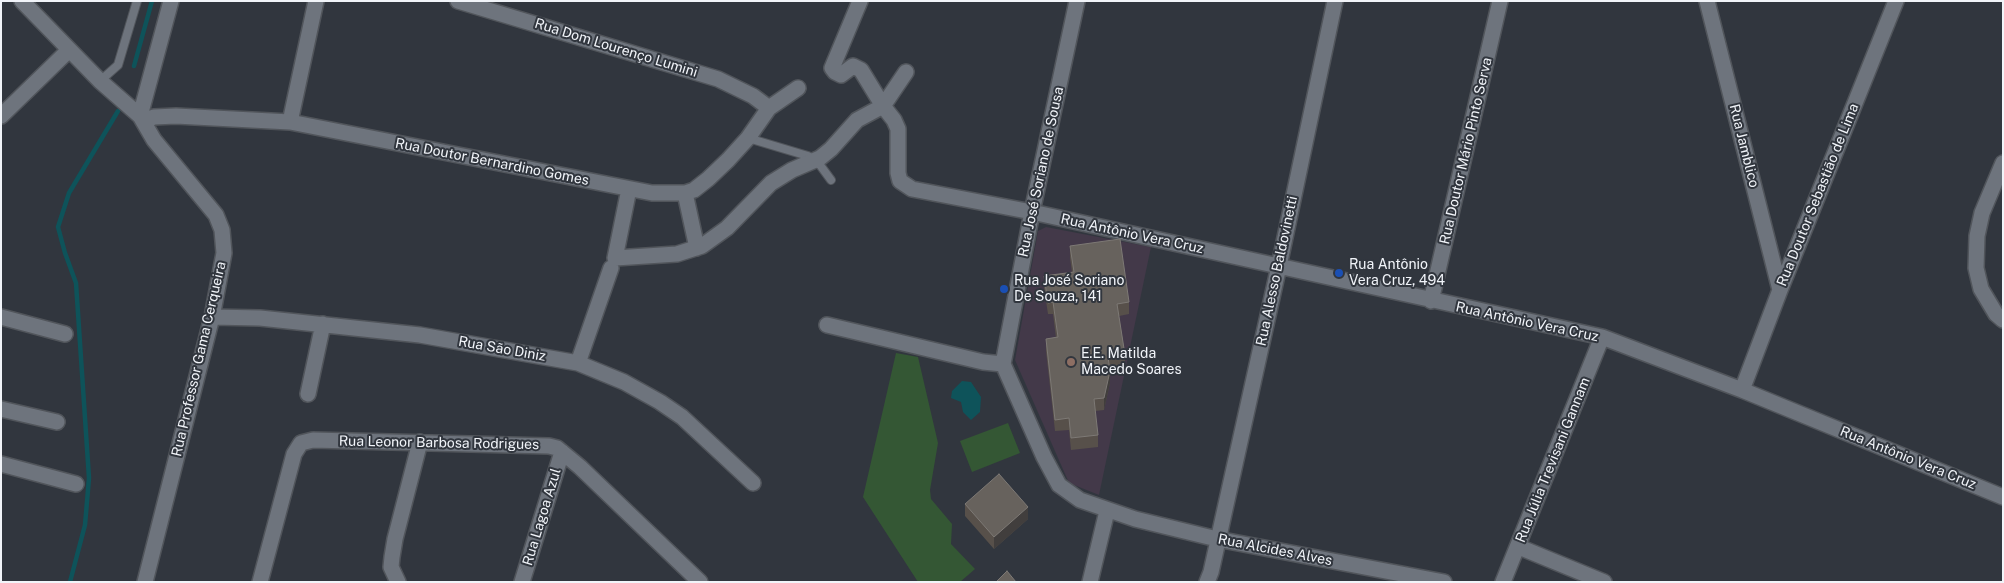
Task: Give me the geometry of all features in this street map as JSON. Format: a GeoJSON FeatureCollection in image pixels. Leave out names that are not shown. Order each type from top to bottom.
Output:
{"type":"FeatureCollection","features":[{"type":"Feature","properties":{"kind":"street","name":"Rua Professor Gama Cerqueira"},"geometry":{"type":"LineString","coordinates":[[22,1],[100,82],[142,119],[154,140],[220,220],[224,240],[224,253],[212,317],[145,582]]}},
{"type":"Feature","properties":{"kind":"street"},"geometry":{"type":"LineString","coordinates":[[142,119],[170,1]]}},
{"type":"Feature","properties":{"kind":"street"},"geometry":{"type":"LineString","coordinates":[[290,122],[316,1]]}},
{"type":"Feature","properties":{"kind":"street","name":"Rua Dom Lourenço Lumini"},"geometry":{"type":"LineString","coordinates":[[458,1],[718,79],[753,96],[769,108]]}},
{"type":"Feature","properties":{"kind":"street"},"geometry":{"type":"LineString","coordinates":[[860,1],[832,68],[841,75],[850,67],[857,67],[861,70],[883,106]]}},
{"type":"Feature","properties":{"kind":"street","name":"Rua José Soriano de Sousa"},"geometry":{"type":"LineString","coordinates":[[1003,364],[1032,212],[1077,1]]}},
{"type":"Feature","properties":{"kind":"street","name":"Rua Alesso Baldovinetti"},"geometry":{"type":"LineString","coordinates":[[1207,582],[1211,572],[1279,266],[1335,1]]}},
{"type":"Feature","properties":{"kind":"street","name":"Rua Doutor Mário Pinto Serva"},"geometry":{"type":"LineString","coordinates":[[1431,301],[1500,1]]}},
{"type":"Feature","properties":{"kind":"street","name":"Rua Jamblico"},"geometry":{"type":"LineString","coordinates":[[1707,1],[1780,290]]}},
{"type":"Feature","properties":{"kind":"street","name":"Rua Doutor Sebastião de Lima"},"geometry":{"type":"LineString","coordinates":[[1742,390],[1896,1]]}},
{"type":"Feature","properties":{"kind":"street"},"geometry":{"type":"LineString","coordinates":[[1,116],[70,50]]}},
{"type":"Feature","properties":{"kind":"street"},"geometry":{"type":"LineString","coordinates":[[613,263],[677,254],[710,242],[783,174],[814,161],[831,149],[858,120],[883,106],[906,72]]}},
{"type":"Feature","properties":{"kind":"street"},"geometry":{"type":"LineString","coordinates":[[697,248],[685,193],[694,190],[708,179],[748,138],[769,108],[798,88]]}},
{"type":"Feature","properties":{"kind":"street","name":"Rua Antônio Vera Cruz"},"geometry":{"type":"LineString","coordinates":[[883,106],[894,120],[898,129],[898,173],[900,181],[912,189],[1032,212],[1602,337],[1742,390],[2003,497]]}},
{"type":"Feature","properties":{"kind":"street","name":"Rua Doutor Bernardino Gomes"},"geometry":{"type":"LineString","coordinates":[[142,119],[176,116],[290,122],[629,189],[652,193],[685,193]]}},
{"type":"Feature","properties":{"kind":"street"},"geometry":{"type":"LineString","coordinates":[[2003,163],[1982,213],[1977,236],[1976,268],[1980,289],[1996,314],[2003,320]]}},
{"type":"Feature","properties":{"kind":"street"},"geometry":{"type":"LineString","coordinates":[[578,363],[613,263],[629,189]]}},
{"type":"Feature","properties":{"kind":"street"},"geometry":{"type":"LineString","coordinates":[[1,317],[65,334]]}},
{"type":"Feature","properties":{"kind":"street","name":"Rua São Diniz"},"geometry":{"type":"LineString","coordinates":[[212,317],[260,318],[420,335],[578,363],[624,382],[682,417],[753,483]]}},
{"type":"Feature","properties":{"kind":"street"},"geometry":{"type":"LineString","coordinates":[[308,394],[323,324]]}},
{"type":"Feature","properties":{"kind":"street"},"geometry":{"type":"LineString","coordinates":[[827,325],[983,362],[1003,364],[1044,457],[1059,485],[1080,500],[1108,511],[1090,582]]}},
{"type":"Feature","properties":{"kind":"street","name":"Rua Júlia Trevisani Gannam"},"geometry":{"type":"LineString","coordinates":[[1503,582],[1602,337]]}},
{"type":"Feature","properties":{"kind":"street"},"geometry":{"type":"LineString","coordinates":[[1,409],[56,422]]}},
{"type":"Feature","properties":{"kind":"street","name":"Rua Leonor Barbosa Rodrigues"},"geometry":{"type":"LineString","coordinates":[[260,582],[273,539],[291,462],[299,445],[313,440],[549,446],[562,452],[580,467],[700,582]]}},
{"type":"Feature","properties":{"kind":"street"},"geometry":{"type":"LineString","coordinates":[[398,582],[391,567],[392,557],[420,442]]}},
{"type":"Feature","properties":{"kind":"street","name":"Rua Lagoa Azul"},"geometry":{"type":"LineString","coordinates":[[522,582],[562,452]]}},
{"type":"Feature","properties":{"kind":"street"},"geometry":{"type":"LineString","coordinates":[[1,464],[76,484]]}},
{"type":"Feature","properties":{"kind":"street","name":"Rua Alcides Alves"},"geometry":{"type":"LineString","coordinates":[[1108,511],[1217,539],[1444,582]]}},
{"type":"Feature","properties":{"kind":"street"},"geometry":{"type":"LineString","coordinates":[[1518,547],[1604,582]]}},
{"type":"Feature","properties":{"kind":"lane"},"geometry":{"type":"LineString","coordinates":[[100,82],[118,64],[137,1]]}},
{"type":"Feature","properties":{"kind":"lane"},"geometry":{"type":"LineString","coordinates":[[748,138],[802,153],[820,165],[831,180]]}},
{"type":"Feature","properties":{"kind":"shaded area","name":"E.E. Matilda Macedo Soares"},"geometry":{"type":"Polygon","coordinates":[[[1046,227],[1151,247],[1099,495],[1069,483],[1015,360],[1038,231],[1046,227]]]}},
{"type":"Feature","properties":{"kind":"green space"},"geometry":{"type":"Polygon","coordinates":[[[896,353],[918,357],[938,443],[930,490],[931,499],[952,524],[951,544],[975,569],[960,582],[918,582],[863,497],[896,353]]]}},
{"type":"Feature","properties":{"kind":"green space"},"geometry":{"type":"Polygon","coordinates":[[[1008,423],[1020,453],[972,472],[960,441],[1008,423]]]}},
{"type":"Feature","properties":{"kind":"water"},"geometry":{"type":"Polygon","coordinates":[[[962,381],[971,382],[981,397],[980,412],[971,420],[963,412],[961,402],[951,398],[952,391],[962,381]]]}},
{"type":"Feature","properties":{"kind":"building"},"geometry":{"type":"Polygon","coordinates":[[[1120,239],[1129,302],[1117,304],[1125,355],[1108,357],[1110,371],[1104,398],[1094,399],[1098,435],[1071,438],[1069,418],[1055,420],[1046,339],[1058,337],[1053,302],[1048,303],[1044,276],[1074,272],[1070,246],[1120,239]]]}},
{"type":"Feature","properties":{"kind":"building"},"geometry":{"type":"Polygon","coordinates":[[[999,474],[1028,507],[994,537],[965,504],[999,474]]]}},
{"type":"Feature","properties":{"kind":"building"},"geometry":{"type":"Polygon","coordinates":[[[1007,571],[1016,582],[996,582],[1007,571]]]}},
{"type":"Feature","properties":{"kind":"waterway"},"geometry":{"type":"LineString","coordinates":[[134,66],[152,1]]}},
{"type":"Feature","properties":{"kind":"waterway"},"geometry":{"type":"LineString","coordinates":[[70,582],[85,525],[89,478],[76,283],[58,227],[69,193],[118,111]]}},
{"type":"Feature","properties":{"kind":"place","name":"Rua Antônio Vera Cruz, 494"},"geometry":{"type":"Point","coordinates":[1339,273]}},
{"type":"Feature","properties":{"kind":"place","name":"Rua José Soriano De Souza, 141"},"geometry":{"type":"Point","coordinates":[1004,289]}},
{"type":"Feature","properties":{"kind":"place","name":"E.E. Matilda Macedo Soares"},"geometry":{"type":"Point","coordinates":[1071,362]}}]}
